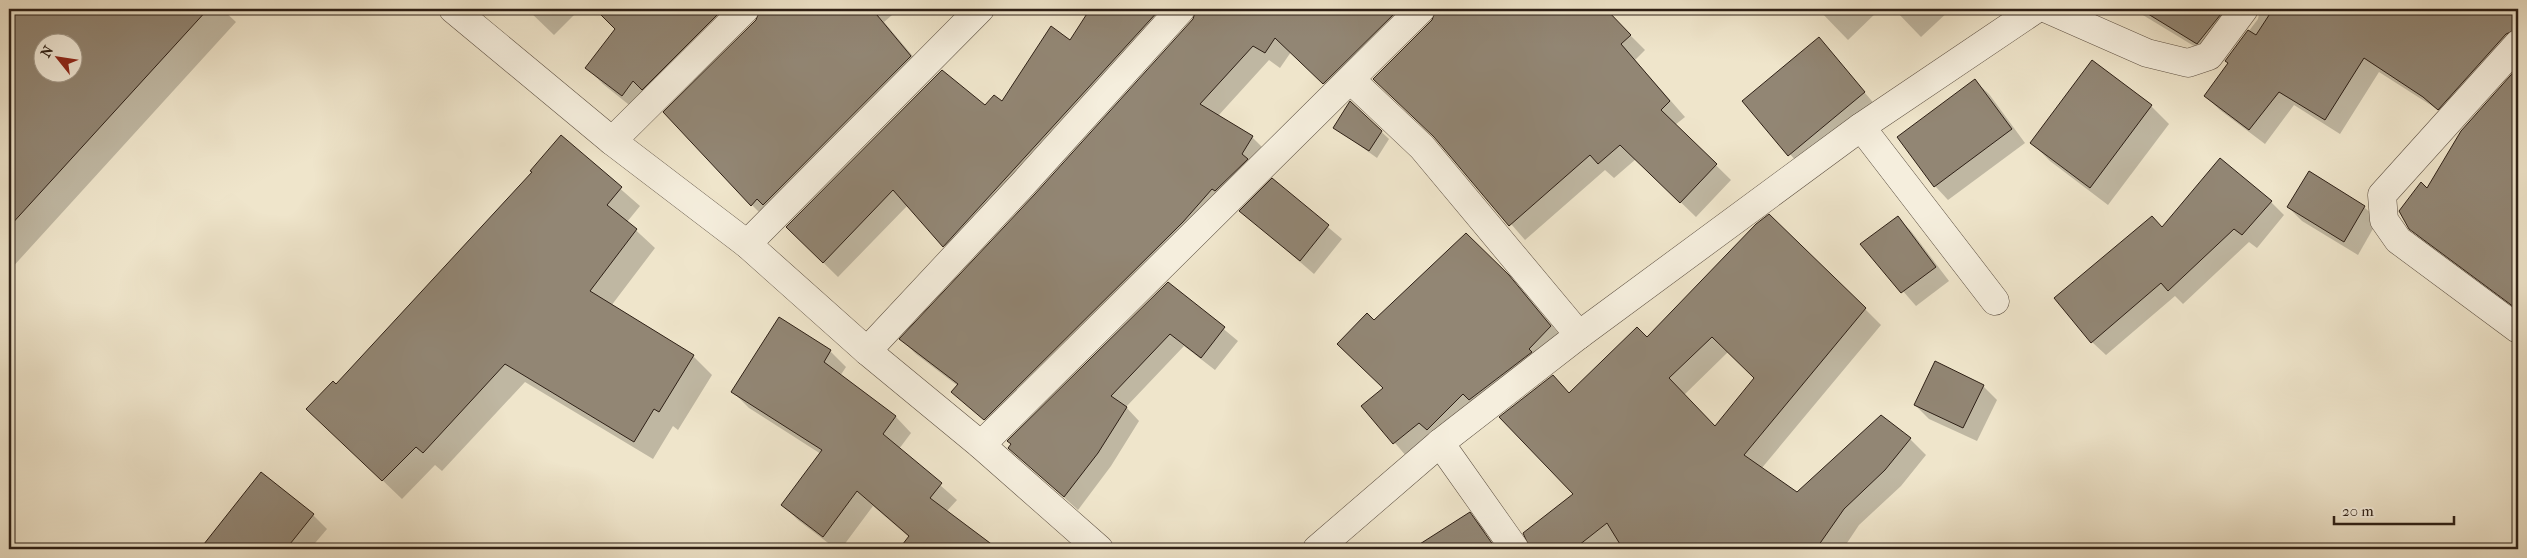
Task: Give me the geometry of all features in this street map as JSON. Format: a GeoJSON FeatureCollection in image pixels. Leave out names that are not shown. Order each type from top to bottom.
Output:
{"type":"FeatureCollection","features":[{"type":"Feature","properties":{"kind":"street"},"geometry":{"type":"LineString","coordinates":[[453,9],[612,141],[747,244],[867,351],[981,445],[1099,549]]}},
{"type":"Feature","properties":{"kind":"street"},"geometry":{"type":"LineString","coordinates":[[612,141],[744,9]]}},
{"type":"Feature","properties":{"kind":"street"},"geometry":{"type":"LineString","coordinates":[[747,244],[980,9]]}},
{"type":"Feature","properties":{"kind":"street"},"geometry":{"type":"LineString","coordinates":[[867,351],[1024,184],[1181,9]]}},
{"type":"Feature","properties":{"kind":"street"},"geometry":{"type":"LineString","coordinates":[[981,445],[1421,9]]}},
{"type":"Feature","properties":{"kind":"street"},"geometry":{"type":"LineString","coordinates":[[1317,549],[1440,443],[1579,336],[1861,127],[2036,9]]}},
{"type":"Feature","properties":{"kind":"street"},"geometry":{"type":"LineString","coordinates":[[2047,9],[2147,53],[2188,63],[2209,56],[2244,9]]}},
{"type":"Feature","properties":{"kind":"street"},"geometry":{"type":"LineString","coordinates":[[2518,44],[2382,195],[2384,220],[2398,240],[2518,329]]}},
{"type":"Feature","properties":{"kind":"street"},"geometry":{"type":"LineString","coordinates":[[1351,80],[1422,146],[1579,336]]}},
{"type":"Feature","properties":{"kind":"street"},"geometry":{"type":"LineString","coordinates":[[1861,127],[1995,301]]}},
{"type":"Feature","properties":{"kind":"street"},"geometry":{"type":"LineString","coordinates":[[1440,443],[1515,549]]}},
{"type":"Feature","properties":{"kind":"building"},"geometry":{"type":"Polygon","coordinates":[[[9,9],[208,9],[9,227],[9,9]]]}},
{"type":"Feature","properties":{"kind":"building"},"geometry":{"type":"Polygon","coordinates":[[[595,9],[723,9],[642,90],[633,81],[622,96],[585,68],[615,29],[595,9]]]}},
{"type":"Feature","properties":{"kind":"building"},"geometry":{"type":"Polygon","coordinates":[[[760,9],[872,9],[911,56],[763,205],[757,199],[751,206],[663,112],[756,20],[760,9]]]}},
{"type":"Feature","properties":{"kind":"building"},"geometry":{"type":"Polygon","coordinates":[[[1090,9],[1160,9],[943,247],[893,190],[823,263],[786,227],[942,70],[985,105],[994,95],[1002,101],[1051,26],[1070,40],[1090,9]]]}},
{"type":"Feature","properties":{"kind":"building"},"geometry":{"type":"Polygon","coordinates":[[[1196,9],[1399,9],[1323,84],[1275,38],[1265,53],[1253,46],[1200,104],[1253,136],[1242,154],[1248,159],[1215,191],[1212,189],[1183,222],[984,420],[951,392],[958,384],[899,339],[1035,194],[1193,19],[1196,9]]]}},
{"type":"Feature","properties":{"kind":"building"},"geometry":{"type":"Polygon","coordinates":[[[1436,9],[1606,9],[1631,35],[1621,44],[1670,101],[1661,110],[1717,164],[1680,203],[1620,145],[1598,164],[1590,155],[1509,226],[1434,137],[1373,79],[1432,20],[1436,9]]]}},
{"type":"Feature","properties":{"kind":"building"},"geometry":{"type":"Polygon","coordinates":[[[2140,9],[2213,9],[2221,14],[2197,44],[2140,9]]]}},
{"type":"Feature","properties":{"kind":"building"},"geometry":{"type":"Polygon","coordinates":[[[2273,9],[2518,9],[2518,29],[2506,34],[2438,110],[2423,97],[2364,58],[2325,120],[2279,92],[2249,130],[2204,96],[2228,63],[2225,61],[2248,30],[2256,35],[2273,9]]]}},
{"type":"Feature","properties":{"kind":"building"},"geometry":{"type":"Polygon","coordinates":[[[1819,37],[1865,92],[1788,156],[1742,101],[1819,37]]]}},
{"type":"Feature","properties":{"kind":"building"},"geometry":{"type":"Polygon","coordinates":[[[2092,60],[2152,105],[2090,188],[2030,143],[2092,60]]]}},
{"type":"Feature","properties":{"kind":"building"},"geometry":{"type":"Polygon","coordinates":[[[2518,67],[2518,310],[2409,229],[2399,211],[2421,182],[2427,188],[2461,131],[2518,67]]]}},
{"type":"Feature","properties":{"kind":"building"},"geometry":{"type":"Polygon","coordinates":[[[1975,79],[2012,129],[1934,187],[1897,137],[1975,79]]]}},
{"type":"Feature","properties":{"kind":"building"},"geometry":{"type":"Polygon","coordinates":[[[1350,101],[1382,131],[1369,151],[1333,128],[1350,101]]]}},
{"type":"Feature","properties":{"kind":"building"},"geometry":{"type":"Polygon","coordinates":[[[561,135],[622,187],[607,205],[637,229],[590,291],[694,355],[659,412],[654,409],[634,442],[505,364],[423,453],[416,447],[382,481],[306,409],[333,381],[336,384],[532,172],[530,171],[561,135]]]}},
{"type":"Feature","properties":{"kind":"building"},"geometry":{"type":"Polygon","coordinates":[[[2220,158],[2272,201],[2242,235],[2234,229],[2168,291],[2161,283],[2091,343],[2054,298],[2152,216],[2162,227],[2220,158]]]}},
{"type":"Feature","properties":{"kind":"building"},"geometry":{"type":"Polygon","coordinates":[[[2309,171],[2365,206],[2344,242],[2287,207],[2309,171]]]}},
{"type":"Feature","properties":{"kind":"building"},"geometry":{"type":"Polygon","coordinates":[[[1272,178],[1329,225],[1300,261],[1239,211],[1272,178]]]}},
{"type":"Feature","properties":{"kind":"building"},"geometry":{"type":"Polygon","coordinates":[[[1769,214],[1866,308],[1744,455],[1797,492],[1881,415],[1911,438],[1885,470],[1844,509],[1816,549],[1623,549],[1607,523],[1574,549],[1530,549],[1523,533],[1573,494],[1499,417],[1553,375],[1569,393],[1637,327],[1647,337],[1756,224],[1769,214]],[[1712,337],[1669,378],[1715,426],[1754,378],[1712,337]]]}},
{"type":"Feature","properties":{"kind":"building"},"geometry":{"type":"Polygon","coordinates":[[[1898,216],[1936,267],[1901,293],[1860,244],[1898,216]]]}},
{"type":"Feature","properties":{"kind":"building"},"geometry":{"type":"Polygon","coordinates":[[[1466,233],[1509,275],[1551,326],[1529,349],[1532,352],[1469,400],[1463,394],[1427,430],[1419,423],[1393,444],[1361,406],[1383,388],[1337,344],[1367,313],[1374,320],[1466,233]]]}},
{"type":"Feature","properties":{"kind":"building"},"geometry":{"type":"Polygon","coordinates":[[[1168,282],[1225,327],[1201,358],[1170,334],[1111,396],[1127,407],[1098,453],[1064,497],[1008,448],[1011,444],[1007,441],[1168,282]]]}},
{"type":"Feature","properties":{"kind":"building"},"geometry":{"type":"Polygon","coordinates":[[[779,317],[831,350],[824,362],[896,416],[883,434],[942,483],[930,498],[998,549],[899,549],[909,536],[857,491],[823,537],[781,505],[822,450],[731,392],[779,317]]]}},
{"type":"Feature","properties":{"kind":"building"},"geometry":{"type":"Polygon","coordinates":[[[1935,361],[1984,385],[1963,428],[1914,405],[1935,361]]]}},
{"type":"Feature","properties":{"kind":"building"},"geometry":{"type":"Polygon","coordinates":[[[261,472],[314,514],[286,549],[200,549],[261,472]]]}},
{"type":"Feature","properties":{"kind":"building"},"geometry":{"type":"Polygon","coordinates":[[[1470,512],[1496,549],[1412,549],[1470,512]]]}}]}
